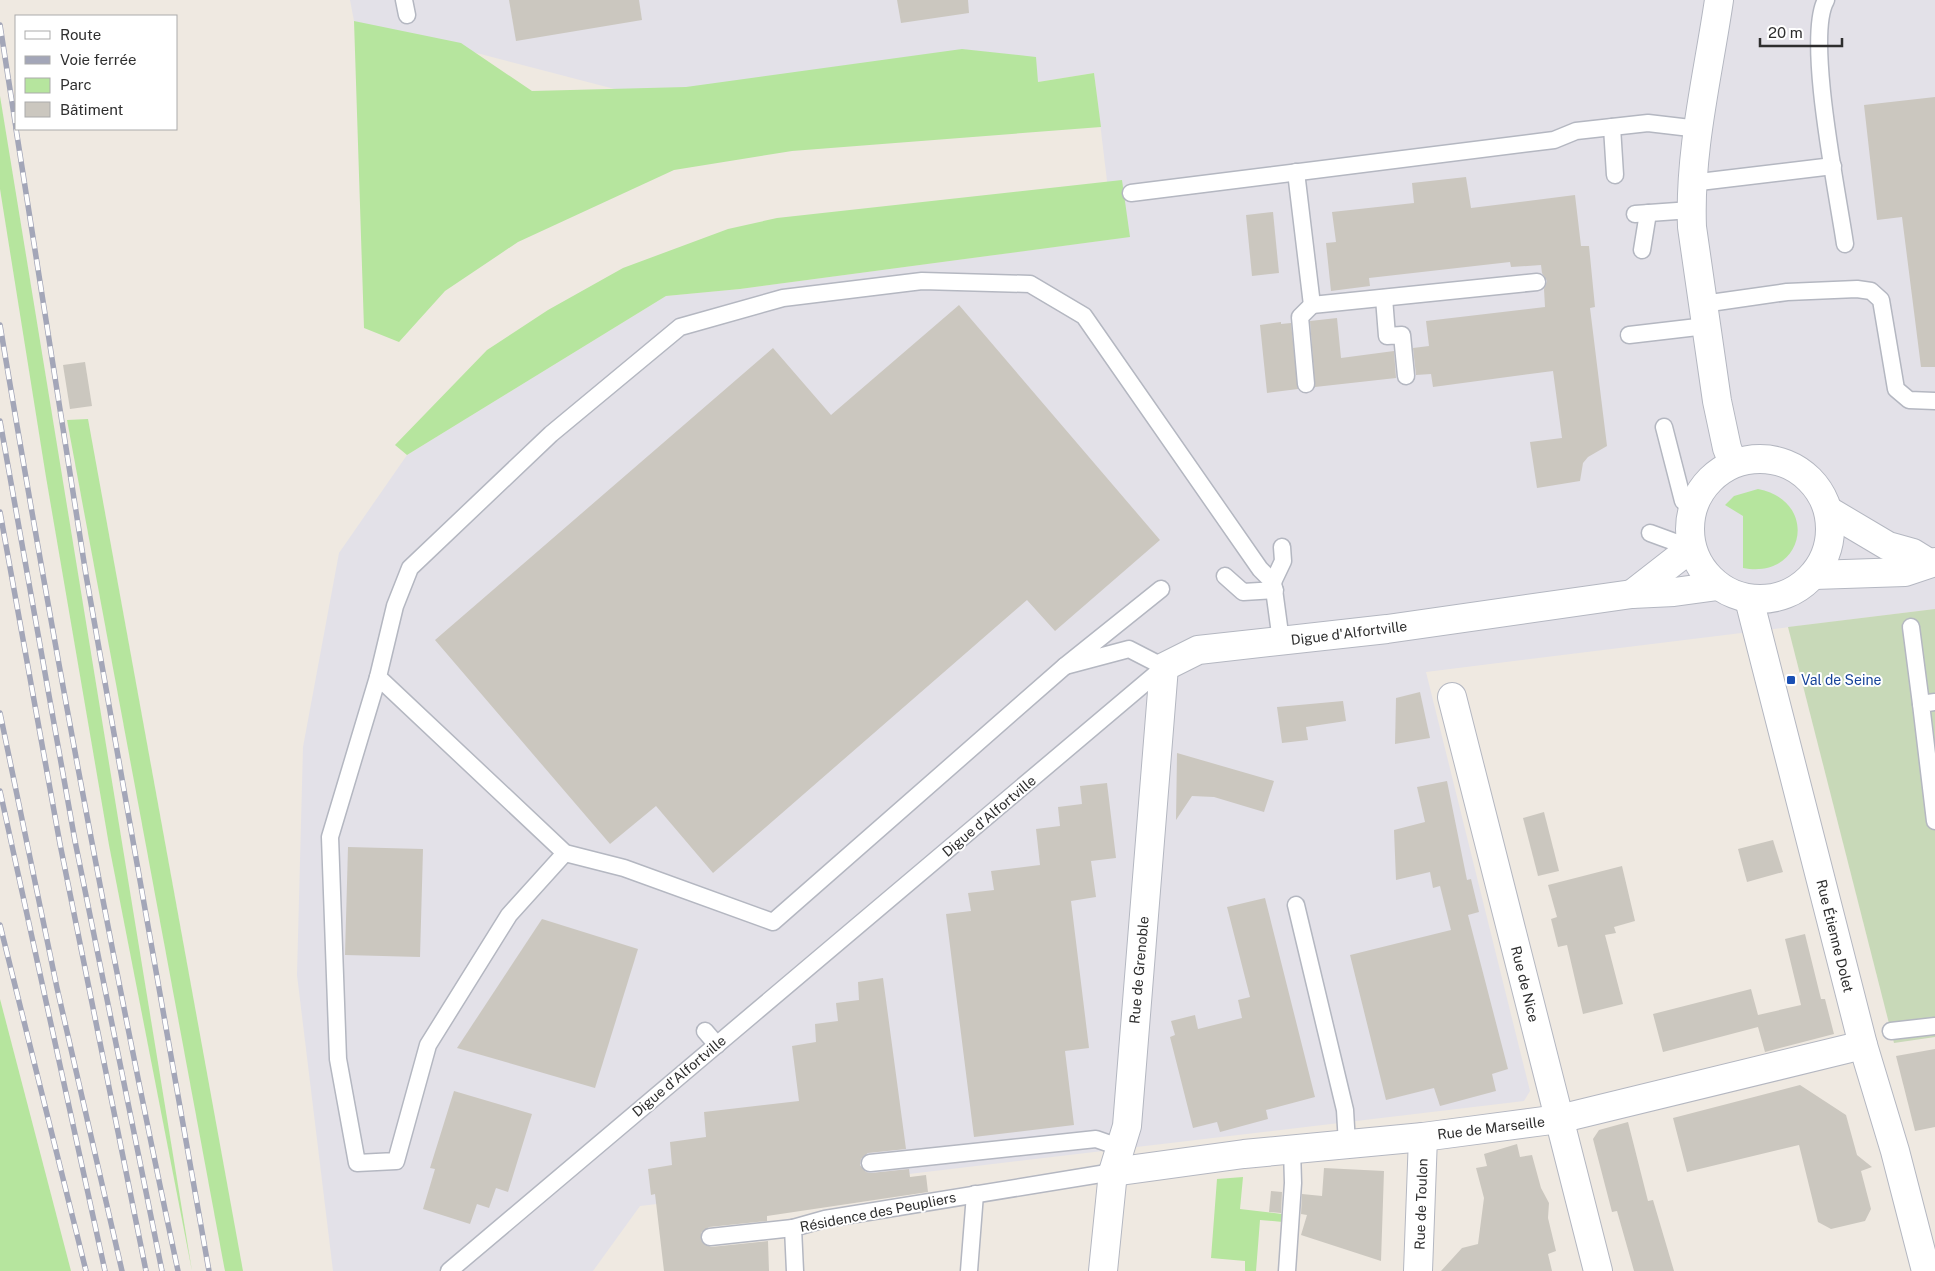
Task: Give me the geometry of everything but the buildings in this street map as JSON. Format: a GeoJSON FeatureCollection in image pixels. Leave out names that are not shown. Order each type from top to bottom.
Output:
{"type":"FeatureCollection","features":[{"type":"Feature","properties":{"kind":"street"},"geometry":{"type":"LineString","coordinates":[[1720,0],[1699,129],[1691,196],[1704,315],[1717,401],[1727,448],[1733,463]]}},
{"type":"Feature","properties":{"kind":"street"},"geometry":{"type":"LineString","coordinates":[[1753,458],[1773,459],[1792,466],[1808,477],[1821,493],[1829,511],[1831,528],[1829,545],[1823,561],[1814,575],[1795,590],[1773,599],[1749,599],[1733,595],[1718,586],[1706,576],[1691,548],[1689,527],[1692,507],[1701,489],[1716,474],[1733,463],[1753,458]]}},
{"type":"Feature","properties":{"kind":"street"},"geometry":{"type":"LineString","coordinates":[[1829,511],[1888,546],[1913,553],[1932,562]]}},
{"type":"Feature","properties":{"kind":"street","name":"Digue d'Alfortville"},"geometry":{"type":"LineString","coordinates":[[1632,594],[1691,548]]}},
{"type":"Feature","properties":{"kind":"street"},"geometry":{"type":"LineString","coordinates":[[1814,575],[1905,572],[1932,562]]}},
{"type":"Feature","properties":{"kind":"street","name":"Digue d'Alfortville"},"geometry":{"type":"LineString","coordinates":[[1164,667],[1198,650],[1387,629],[1632,594],[1674,592],[1718,586]]}},
{"type":"Feature","properties":{"kind":"street","name":"Rue Étienne Dolet"},"geometry":{"type":"LineString","coordinates":[[1749,599],[1863,1045],[1895,1151],[1926,1271]]}},
{"type":"Feature","properties":{"kind":"street","name":"Rue de Grenoble"},"geometry":{"type":"LineString","coordinates":[[1103,1271],[1116,1160],[1127,1126],[1164,667]]}},
{"type":"Feature","properties":{"kind":"street","name":"Rue de Nice"},"geometry":{"type":"LineString","coordinates":[[1452,697],[1598,1271]]}},
{"type":"Feature","properties":{"kind":"street","name":"Rue de Marseille"},"geometry":{"type":"LineString","coordinates":[[1116,1160],[1292,1149],[1423,1137],[1559,1119],[1863,1045]]}},
{"type":"Feature","properties":{"kind":"street","name":"Rue de Toulon"},"geometry":{"type":"LineString","coordinates":[[1418,1271],[1423,1137]]}},
{"type":"Feature","properties":{"kind":"lane"},"geometry":{"type":"LineString","coordinates":[[1826,0],[1821,10],[1819,60],[1845,244]]}},
{"type":"Feature","properties":{"kind":"lane"},"geometry":{"type":"LineString","coordinates":[[1132,192],[1554,140],[1576,131],[1648,123],[1699,129]]}},
{"type":"Feature","properties":{"kind":"lane"},"geometry":{"type":"LineString","coordinates":[[1612,127],[1615,175]]}},
{"type":"Feature","properties":{"kind":"lane"},"geometry":{"type":"LineString","coordinates":[[1642,250],[1642,214],[1691,196],[1833,166]]}},
{"type":"Feature","properties":{"kind":"lane"},"geometry":{"type":"LineString","coordinates":[[1296,172],[1312,305]]}},
{"type":"Feature","properties":{"kind":"lane"},"geometry":{"type":"LineString","coordinates":[[565,853],[508,915],[428,1045],[396,1161],[357,1163],[338,1059],[330,837],[378,677],[395,606],[410,568],[551,434],[680,327],[783,298],[922,281],[1030,284],[1084,316],[1260,569],[1274,586]]}},
{"type":"Feature","properties":{"kind":"lane"},"geometry":{"type":"LineString","coordinates":[[1306,384],[1300,317],[1312,305],[1537,282]]}},
{"type":"Feature","properties":{"kind":"lane"},"geometry":{"type":"LineString","coordinates":[[1638,333],[1787,292],[1858,289],[1871,291],[1881,300],[1896,389],[1908,400],[1935,401]]}},
{"type":"Feature","properties":{"kind":"lane"},"geometry":{"type":"LineString","coordinates":[[1384,298],[1387,336],[1402,335],[1406,376]]}},
{"type":"Feature","properties":{"kind":"lane"},"geometry":{"type":"LineString","coordinates":[[1664,427],[1683,501],[1692,507]]}},
{"type":"Feature","properties":{"kind":"lane"},"geometry":{"type":"LineString","coordinates":[[1650,533],[1691,548]]}},
{"type":"Feature","properties":{"kind":"lane"},"geometry":{"type":"LineString","coordinates":[[1281,641],[1274,586],[1283,561],[1282,547]]}},
{"type":"Feature","properties":{"kind":"lane"},"geometry":{"type":"LineString","coordinates":[[1225,576],[1243,592],[1274,586]]}},
{"type":"Feature","properties":{"kind":"lane"},"geometry":{"type":"LineString","coordinates":[[378,677],[565,853],[624,868],[773,922],[1065,666],[1160,589]]}},
{"type":"Feature","properties":{"kind":"lane"},"geometry":{"type":"LineString","coordinates":[[1911,627],[1928,703],[1935,821]]}},
{"type":"Feature","properties":{"kind":"lane"},"geometry":{"type":"LineString","coordinates":[[1065,666],[1129,649],[1164,667]]}},
{"type":"Feature","properties":{"kind":"lane","name":"Digue d'Alfortville"},"geometry":{"type":"LineString","coordinates":[[449,1271],[1164,667]]}},
{"type":"Feature","properties":{"kind":"lane"},"geometry":{"type":"LineString","coordinates":[[1296,904],[1345,1110],[1347,1144]]}},
{"type":"Feature","properties":{"kind":"lane"},"geometry":{"type":"LineString","coordinates":[[1890,1031],[1935,1026]]}},
{"type":"Feature","properties":{"kind":"lane"},"geometry":{"type":"LineString","coordinates":[[705,1031],[717,1045]]}},
{"type":"Feature","properties":{"kind":"lane"},"geometry":{"type":"LineString","coordinates":[[870,1163],[1096,1139],[1116,1160]]}},
{"type":"Feature","properties":{"kind":"lane"},"geometry":{"type":"LineString","coordinates":[[1286,1271],[1294,1169],[1292,1149]]}},
{"type":"Feature","properties":{"kind":"lane","name":"Résidence des Peupliers"},"geometry":{"type":"LineString","coordinates":[[795,1271],[793,1228],[825,1219],[1063,1180],[1116,1160]]}},
{"type":"Feature","properties":{"kind":"lane","name":"Résidence des Peupliers"},"geometry":{"type":"LineString","coordinates":[[969,1271],[975,1194]]}},
{"type":"Feature","properties":{"kind":"lane"},"geometry":{"type":"LineString","coordinates":[[710,1237],[793,1228]]}},
{"type":"Feature","properties":{"kind":"shaded area"},"geometry":{"type":"Polygon","coordinates":[[[350,0],[1935,0],[1935,609],[1426,672],[1530,1091],[1524,1101],[640,1206],[593,1271],[333,1271],[297,975],[303,747],[339,553],[407,455],[666,296],[740,289],[1114,239],[1094,73],[1038,82],[653,99],[354,21],[350,0]]]}},
{"type":"Feature","properties":{"kind":"green space"},"geometry":{"type":"Polygon","coordinates":[[[354,21],[461,43],[532,91],[686,87],[962,49],[1036,57],[1038,82],[1094,73],[1101,127],[792,151],[674,170],[518,242],[445,291],[399,342],[364,328],[354,21]]]}},
{"type":"Feature","properties":{"kind":"green space"},"geometry":{"type":"Polygon","coordinates":[[[0,96],[192,1271],[109,845],[46,477],[0,189],[0,96]]]}},
{"type":"Feature","properties":{"kind":"green space"},"geometry":{"type":"Polygon","coordinates":[[[1122,180],[1130,237],[740,289],[666,296],[407,455],[395,445],[487,350],[548,310],[623,268],[728,229],[777,218],[1122,180]]]}},
{"type":"Feature","properties":{"kind":"green space"},"geometry":{"type":"Polygon","coordinates":[[[88,419],[243,1271],[225,1271],[67,420],[88,419]]]}},
{"type":"Feature","properties":{"kind":"green space"},"geometry":{"type":"Polygon","coordinates":[[[1758,489],[1778,496],[1791,508],[1797,522],[1797,538],[1791,551],[1780,562],[1764,569],[1743,568],[1743,516],[1725,505],[1734,496],[1758,489]]]}},
{"type":"Feature","properties":{"kind":"green space"},"geometry":{"type":"Polygon","coordinates":[[[1935,609],[1935,1037],[1894,1043],[1788,627],[1935,609]]]}},
{"type":"Feature","properties":{"kind":"green space"},"geometry":{"type":"Polygon","coordinates":[[[0,999],[71,1271],[0,1271],[0,999]]]}},
{"type":"Feature","properties":{"kind":"green space"},"geometry":{"type":"Polygon","coordinates":[[[1243,1177],[1240,1209],[1282,1214],[1283,1222],[1260,1220],[1256,1271],[1245,1271],[1245,1261],[1211,1258],[1217,1179],[1243,1177]]]}},
{"type":"Feature","properties":{"kind":"railway"},"geometry":{"type":"LineString","coordinates":[[0,25],[15,122]]}},
{"type":"Feature","properties":{"kind":"railway"},"geometry":{"type":"LineString","coordinates":[[16,130],[86,575],[209,1271]]}},
{"type":"Feature","properties":{"kind":"railway"},"geometry":{"type":"LineString","coordinates":[[0,325],[84,799],[129,1035],[178,1271]]}},
{"type":"Feature","properties":{"kind":"railway"},"geometry":{"type":"LineString","coordinates":[[0,421],[75,841],[162,1271]]}},
{"type":"Feature","properties":{"kind":"railway"},"geometry":{"type":"LineString","coordinates":[[0,512],[60,844],[146,1271]]}},
{"type":"Feature","properties":{"kind":"railway"},"geometry":{"type":"LineString","coordinates":[[0,713],[57,988],[122,1271]]}},
{"type":"Feature","properties":{"kind":"railway"},"geometry":{"type":"LineString","coordinates":[[0,791],[105,1271]]}},
{"type":"Feature","properties":{"kind":"railway"},"geometry":{"type":"LineString","coordinates":[[0,925],[86,1271]]}},
{"type":"Feature","properties":{"kind":"place","name":"Val de Seine"},"geometry":{"type":"Point","coordinates":[1791,680]}}]}
